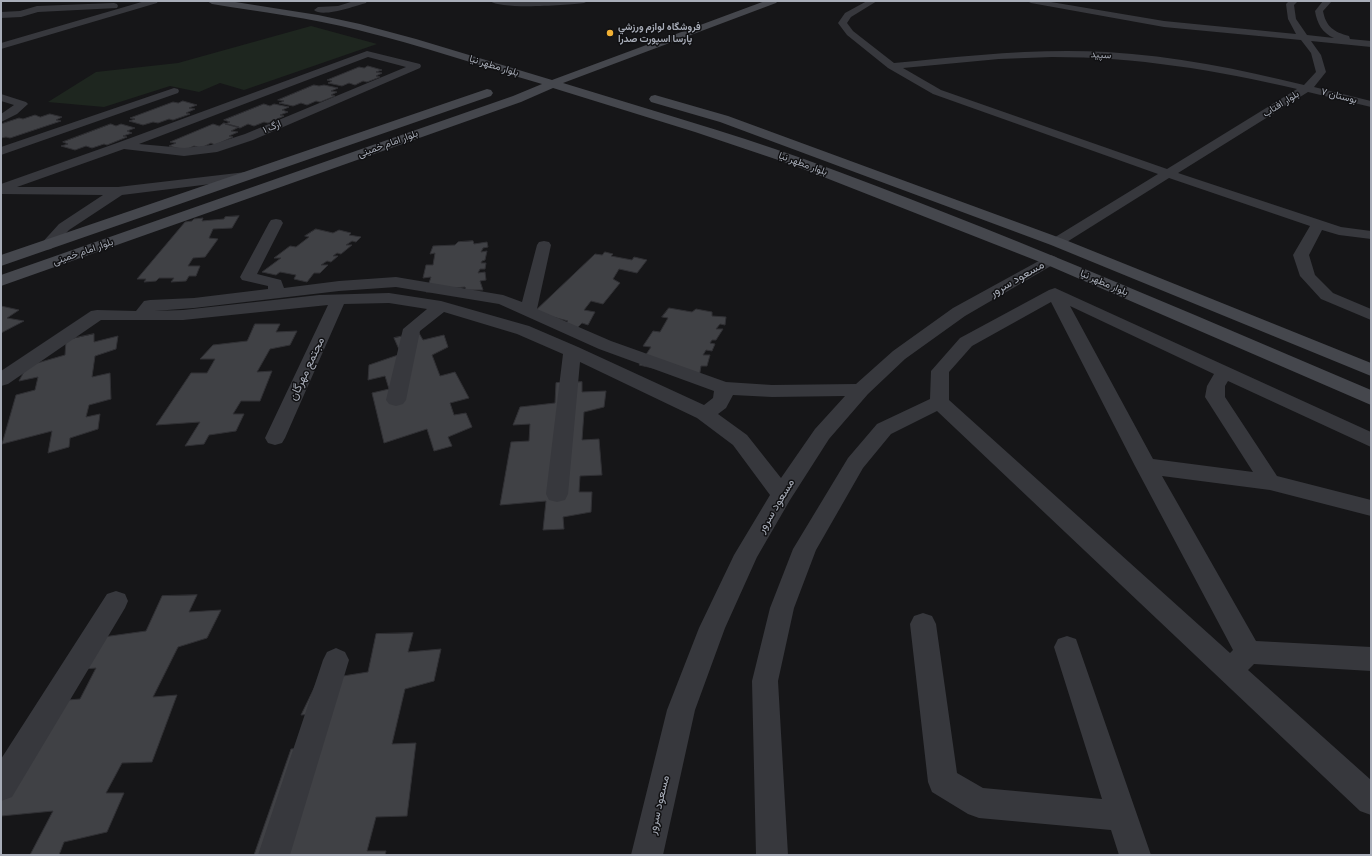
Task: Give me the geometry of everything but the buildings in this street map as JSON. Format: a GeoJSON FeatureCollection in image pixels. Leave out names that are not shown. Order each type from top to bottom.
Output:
{"type":"FeatureCollection","features":[{"type":"Feature","properties":{"kind":"main road","name":"بلوار مطهر نیا"},"geometry":{"type":"LineString","coordinates":[[212,1],[318,14],[332,13],[428,35]]}},
{"type":"Feature","properties":{"kind":"main road","name":"بلوار مطهر نیا"},"geometry":{"type":"LineString","coordinates":[[248,1],[318,14],[530,77]]}},
{"type":"Feature","properties":{"kind":"main road"},"geometry":{"type":"LineString","coordinates":[[623,43],[740,1]]}},
{"type":"Feature","properties":{"kind":"main road","name":"بلوار امام خمینی"},"geometry":{"type":"LineString","coordinates":[[1,261],[246,176],[558,75],[600,65],[773,1]]}},
{"type":"Feature","properties":{"kind":"main road"},"geometry":{"type":"LineString","coordinates":[[581,62],[584,64],[600,65]]}},
{"type":"Feature","properties":{"kind":"main road","name":"بلوار مطهر نیا"},"geometry":{"type":"LineString","coordinates":[[558,75],[585,93],[798,162],[1054,251],[1371,398]]}},
{"type":"Feature","properties":{"kind":"main road","name":"بلوار مطهر نیا"},"geometry":{"type":"LineString","coordinates":[[558,75],[636,94],[724,119],[1054,251],[1371,370]]}},
{"type":"Feature","properties":{"kind":"main road","name":"بلوار امام خمینی"},"geometry":{"type":"LineString","coordinates":[[1,280],[508,91],[530,77],[558,75]]}},
{"type":"Feature","properties":{"kind":"main road"},"geometry":{"type":"LineString","coordinates":[[508,91],[549,94],[585,93]]}},
{"type":"Feature","properties":{"kind":"street"},"geometry":{"type":"LineString","coordinates":[[70,1],[85,6]]}},
{"type":"Feature","properties":{"kind":"street"},"geometry":{"type":"LineString","coordinates":[[116,5],[129,1]]}},
{"type":"Feature","properties":{"kind":"street"},"geometry":{"type":"LineString","coordinates":[[1,46],[154,1]]}},
{"type":"Feature","properties":{"kind":"street"},"geometry":{"type":"LineString","coordinates":[[318,14],[364,1]]}},
{"type":"Feature","properties":{"kind":"street"},"geometry":{"type":"LineString","coordinates":[[494,1],[516,4],[552,4],[584,1]]}},
{"type":"Feature","properties":{"kind":"street"},"geometry":{"type":"LineString","coordinates":[[873,1],[848,15],[842,23],[850,33],[892,66],[937,92],[1169,174],[1320,225],[1339,231],[1371,235]]}},
{"type":"Feature","properties":{"kind":"street"},"geometry":{"type":"LineString","coordinates":[[1031,1],[1164,24],[1371,44]]}},
{"type":"Feature","properties":{"kind":"street","name":"بلوار افتاب"},"geometry":{"type":"LineString","coordinates":[[1054,251],[1169,174],[1307,88],[1321,72],[1315,52],[1290,16],[1290,4],[1294,1]]}},
{"type":"Feature","properties":{"kind":"street"},"geometry":{"type":"LineString","coordinates":[[1328,1],[1319,11],[1320,22],[1331,34],[1344,38],[1371,40]]}},
{"type":"Feature","properties":{"kind":"street"},"geometry":{"type":"LineString","coordinates":[[28,3],[40,5],[38,11]]}},
{"type":"Feature","properties":{"kind":"street"},"geometry":{"type":"LineString","coordinates":[[342,16],[348,10],[373,3]]}},
{"type":"Feature","properties":{"kind":"street"},"geometry":{"type":"LineString","coordinates":[[61,18],[103,4]]}},
{"type":"Feature","properties":{"kind":"street"},"geometry":{"type":"LineString","coordinates":[[1,15],[103,4],[142,5]]}},
{"type":"Feature","properties":{"kind":"street","name":"ارگ ۱"},"geometry":{"type":"LineString","coordinates":[[367,54],[416,66],[249,137],[213,149],[184,152],[121,146],[367,54]]}},
{"type":"Feature","properties":{"kind":"street","name":"سپید"},"geometry":{"type":"LineString","coordinates":[[892,66],[998,56],[1048,54],[1108,55],[1169,62],[1231,72],[1307,88]]}},
{"type":"Feature","properties":{"kind":"street","name":"بوستان ۷"},"geometry":{"type":"LineString","coordinates":[[1307,88],[1371,104]]}},
{"type":"Feature","properties":{"kind":"street"},"geometry":{"type":"LineString","coordinates":[[1,151],[174,91]]}},
{"type":"Feature","properties":{"kind":"street"},"geometry":{"type":"LineString","coordinates":[[1,97],[22,104],[13,112],[1,119]]}},
{"type":"Feature","properties":{"kind":"street"},"geometry":{"type":"LineString","coordinates":[[1,188],[121,146]]}},
{"type":"Feature","properties":{"kind":"street"},"geometry":{"type":"LineString","coordinates":[[1,192],[118,191],[246,176]]}},
{"type":"Feature","properties":{"kind":"street"},"geometry":{"type":"LineString","coordinates":[[46,246],[64,227],[118,191]]}},
{"type":"Feature","properties":{"kind":"street"},"geometry":{"type":"LineString","coordinates":[[276,223],[248,277],[275,283],[277,294]]}},
{"type":"Feature","properties":{"kind":"street"},"geometry":{"type":"LineString","coordinates":[[1320,225],[1314,230],[1301,255],[1308,276],[1327,296],[1371,315]]}},
{"type":"Feature","properties":{"kind":"street"},"geometry":{"type":"LineString","coordinates":[[528,311],[544,244]]}},
{"type":"Feature","properties":{"kind":"street","name":"مسعود سرور"},"geometry":{"type":"LineString","coordinates":[[647,855],[681,710],[712,628],[746,555],[782,494],[822,434],[861,390],[899,356],[959,312],[1054,251]]}},
{"type":"Feature","properties":{"kind":"street"},"geometry":{"type":"LineString","coordinates":[[141,316],[150,305],[194,304],[340,286],[396,282],[503,300],[605,345],[724,388],[772,391],[861,390]]}},
{"type":"Feature","properties":{"kind":"street"},"geometry":{"type":"LineString","coordinates":[[1055,294],[1371,440]]}},
{"type":"Feature","properties":{"kind":"street"},"geometry":{"type":"LineString","coordinates":[[939,402],[940,371],[966,342],[1055,294]]}},
{"type":"Feature","properties":{"kind":"street"},"geometry":{"type":"LineString","coordinates":[[1055,294],[1146,466],[1239,661]]}},
{"type":"Feature","properties":{"kind":"street"},"geometry":{"type":"LineString","coordinates":[[1,380],[97,315],[183,315],[319,300],[389,298],[441,306],[523,330],[572,351],[704,413],[740,440],[782,494]]}},
{"type":"Feature","properties":{"kind":"street","name":"مجتمع مهرگان"},"geometry":{"type":"LineString","coordinates":[[275,438],[338,300]]}},
{"type":"Feature","properties":{"kind":"street"},"geometry":{"type":"LineString","coordinates":[[396,400],[412,329],[441,306]]}},
{"type":"Feature","properties":{"kind":"street"},"geometry":{"type":"LineString","coordinates":[[557,494],[572,351]]}},
{"type":"Feature","properties":{"kind":"street"},"geometry":{"type":"LineString","coordinates":[[1224,373],[1216,386],[1215,397],[1270,482]]}},
{"type":"Feature","properties":{"kind":"street"},"geometry":{"type":"LineString","coordinates":[[704,413],[717,408],[724,399],[724,388]]}},
{"type":"Feature","properties":{"kind":"street"},"geometry":{"type":"LineString","coordinates":[[939,402],[1239,661],[1371,800]]}},
{"type":"Feature","properties":{"kind":"street"},"geometry":{"type":"LineString","coordinates":[[772,855],[765,681],[782,608],[805,549],[855,463],[884,429],[939,402]]}},
{"type":"Feature","properties":{"kind":"street"},"geometry":{"type":"LineString","coordinates":[[1146,466],[1270,482],[1371,508]]}},
{"type":"Feature","properties":{"kind":"street"},"geometry":{"type":"LineString","coordinates":[[1,786],[116,601]]}},
{"type":"Feature","properties":{"kind":"street"},"geometry":{"type":"LineString","coordinates":[[923,624],[944,782],[979,803],[1122,816]]}},
{"type":"Feature","properties":{"kind":"street"},"geometry":{"type":"LineString","coordinates":[[1067,647],[1135,855]]}},
{"type":"Feature","properties":{"kind":"street"},"geometry":{"type":"LineString","coordinates":[[1239,661],[1371,659]]}},
{"type":"Feature","properties":{"kind":"street"},"geometry":{"type":"LineString","coordinates":[[274,855],[336,660]]}},
{"type":"Feature","properties":{"kind":"shaded area"},"geometry":{"type":"Polygon","coordinates":[[[311,26],[377,44],[244,90],[220,83],[199,92],[170,86],[104,107],[48,102],[96,72],[178,63],[311,26]]]}},
{"type":"Feature","properties":{"kind":"place","name":"فروشگاه لوازم ورزشي پارسا اسپورت صدرا"},"geometry":{"type":"Point","coordinates":[610,33]}}]}
